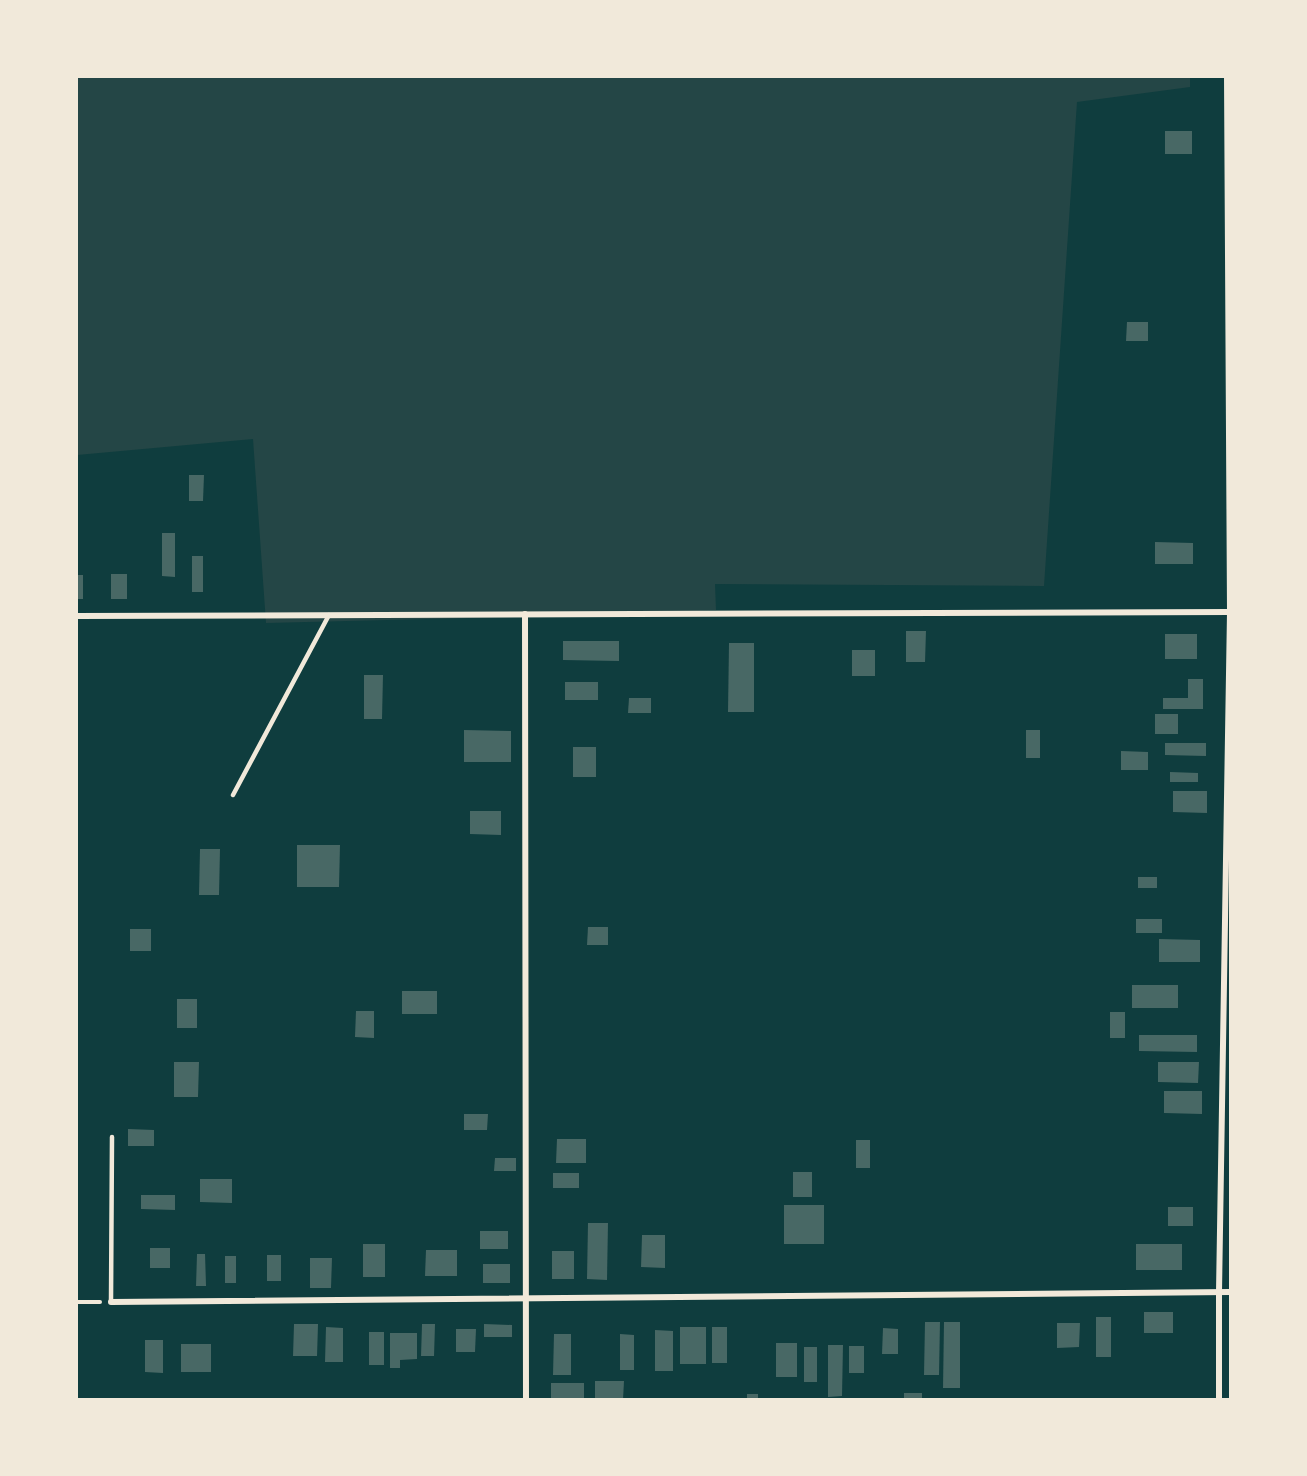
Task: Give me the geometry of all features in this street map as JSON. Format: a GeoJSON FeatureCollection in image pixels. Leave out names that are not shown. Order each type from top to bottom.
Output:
{"type":"FeatureCollection","features":[{"type":"Feature","properties":{"kind":"street"},"geometry":{"type":"LineString","coordinates":[[1219,1400],[1230,612],[1229,101],[1227,76]]}},
{"type":"Feature","properties":{"kind":"street"},"geometry":{"type":"LineString","coordinates":[[76,616],[1230,612]]}},
{"type":"Feature","properties":{"kind":"street"},"geometry":{"type":"LineString","coordinates":[[525,614],[526,1400]]}},
{"type":"Feature","properties":{"kind":"street"},"geometry":{"type":"LineString","coordinates":[[111,1302],[1230,1292]]}},
{"type":"Feature","properties":{"kind":"lane"},"geometry":{"type":"LineString","coordinates":[[233,795],[329,615]]}},
{"type":"Feature","properties":{"kind":"lane"},"geometry":{"type":"LineString","coordinates":[[111,1302],[112,1137]]}},
{"type":"Feature","properties":{"kind":"path"},"geometry":{"type":"LineString","coordinates":[[76,1302],[111,1302]]}},
{"type":"Feature","properties":{"kind":"shaded area"},"geometry":{"type":"Polygon","coordinates":[[[77,77],[1190,77],[1190,87],[1077,102],[1044,586],[715,584],[716,610],[266,623],[253,439],[77,455],[77,77]]]}},
{"type":"Feature","properties":{"kind":"building"},"geometry":{"type":"Polygon","coordinates":[[[1165,131],[1192,131],[1192,154],[1165,154],[1165,131]]]}},
{"type":"Feature","properties":{"kind":"building"},"geometry":{"type":"Polygon","coordinates":[[[1127,322],[1148,322],[1148,341],[1126,341],[1127,322]]]}},
{"type":"Feature","properties":{"kind":"building"},"geometry":{"type":"Polygon","coordinates":[[[189,475],[204,475],[203,501],[189,501],[189,475]]]}},
{"type":"Feature","properties":{"kind":"building"},"geometry":{"type":"Polygon","coordinates":[[[162,533],[175,533],[175,577],[162,576],[162,533]]]}},
{"type":"Feature","properties":{"kind":"building"},"geometry":{"type":"Polygon","coordinates":[[[1155,542],[1193,543],[1193,564],[1155,564],[1155,542]]]}},
{"type":"Feature","properties":{"kind":"building"},"geometry":{"type":"Polygon","coordinates":[[[192,556],[203,556],[203,592],[192,592],[192,556]]]}},
{"type":"Feature","properties":{"kind":"building"},"geometry":{"type":"Polygon","coordinates":[[[111,574],[127,574],[127,599],[111,599],[111,574]]]}},
{"type":"Feature","properties":{"kind":"building"},"geometry":{"type":"Polygon","coordinates":[[[76,575],[83,575],[83,599],[76,599],[76,575]]]}},
{"type":"Feature","properties":{"kind":"building"},"geometry":{"type":"Polygon","coordinates":[[[906,631],[926,631],[925,662],[906,662],[906,631]]]}},
{"type":"Feature","properties":{"kind":"building"},"geometry":{"type":"Polygon","coordinates":[[[1165,634],[1197,634],[1197,659],[1165,659],[1165,634]]]}},
{"type":"Feature","properties":{"kind":"building"},"geometry":{"type":"Polygon","coordinates":[[[563,641],[619,641],[619,661],[563,660],[563,641]]]}},
{"type":"Feature","properties":{"kind":"building"},"geometry":{"type":"Polygon","coordinates":[[[729,643],[754,643],[754,712],[728,712],[729,643]]]}},
{"type":"Feature","properties":{"kind":"building"},"geometry":{"type":"Polygon","coordinates":[[[852,650],[875,650],[875,676],[852,676],[852,650]]]}},
{"type":"Feature","properties":{"kind":"building"},"geometry":{"type":"Polygon","coordinates":[[[364,675],[383,675],[382,719],[364,719],[364,675]]]}},
{"type":"Feature","properties":{"kind":"building"},"geometry":{"type":"Polygon","coordinates":[[[1188,679],[1203,679],[1203,709],[1163,709],[1163,698],[1188,698],[1188,679]]]}},
{"type":"Feature","properties":{"kind":"building"},"geometry":{"type":"Polygon","coordinates":[[[565,682],[598,682],[598,700],[565,700],[565,682]]]}},
{"type":"Feature","properties":{"kind":"building"},"geometry":{"type":"Polygon","coordinates":[[[629,698],[651,698],[651,713],[628,713],[629,698]]]}},
{"type":"Feature","properties":{"kind":"building"},"geometry":{"type":"Polygon","coordinates":[[[1155,714],[1178,714],[1178,734],[1155,734],[1155,714]]]}},
{"type":"Feature","properties":{"kind":"building"},"geometry":{"type":"Polygon","coordinates":[[[464,730],[511,731],[511,762],[464,762],[464,730]]]}},
{"type":"Feature","properties":{"kind":"building"},"geometry":{"type":"Polygon","coordinates":[[[1026,730],[1040,730],[1040,758],[1026,758],[1026,730]]]}},
{"type":"Feature","properties":{"kind":"building"},"geometry":{"type":"Polygon","coordinates":[[[1165,743],[1206,743],[1206,756],[1165,755],[1165,743]]]}},
{"type":"Feature","properties":{"kind":"building"},"geometry":{"type":"Polygon","coordinates":[[[573,747],[596,747],[596,777],[573,777],[573,747]]]}},
{"type":"Feature","properties":{"kind":"building"},"geometry":{"type":"Polygon","coordinates":[[[1121,751],[1148,752],[1148,770],[1121,770],[1121,751]]]}},
{"type":"Feature","properties":{"kind":"building"},"geometry":{"type":"Polygon","coordinates":[[[1170,772],[1198,773],[1198,782],[1170,782],[1170,772]]]}},
{"type":"Feature","properties":{"kind":"building"},"geometry":{"type":"Polygon","coordinates":[[[1173,791],[1207,791],[1207,813],[1173,812],[1173,791]]]}},
{"type":"Feature","properties":{"kind":"building"},"geometry":{"type":"Polygon","coordinates":[[[470,811],[501,811],[501,835],[470,834],[470,811]]]}},
{"type":"Feature","properties":{"kind":"building"},"geometry":{"type":"Polygon","coordinates":[[[297,845],[340,845],[339,887],[297,887],[297,845]]]}},
{"type":"Feature","properties":{"kind":"building"},"geometry":{"type":"Polygon","coordinates":[[[200,849],[220,849],[219,895],[199,895],[200,849]]]}},
{"type":"Feature","properties":{"kind":"building"},"geometry":{"type":"Polygon","coordinates":[[[1138,877],[1157,877],[1157,888],[1138,888],[1138,877]]]}},
{"type":"Feature","properties":{"kind":"building"},"geometry":{"type":"Polygon","coordinates":[[[1136,919],[1162,919],[1162,933],[1136,933],[1136,919]]]}},
{"type":"Feature","properties":{"kind":"building"},"geometry":{"type":"Polygon","coordinates":[[[588,927],[608,927],[608,945],[587,945],[588,927]]]}},
{"type":"Feature","properties":{"kind":"building"},"geometry":{"type":"Polygon","coordinates":[[[130,929],[151,929],[151,951],[130,951],[130,929]]]}},
{"type":"Feature","properties":{"kind":"building"},"geometry":{"type":"Polygon","coordinates":[[[1159,939],[1200,940],[1200,962],[1159,962],[1159,939]]]}},
{"type":"Feature","properties":{"kind":"building"},"geometry":{"type":"Polygon","coordinates":[[[1132,985],[1178,985],[1178,1008],[1132,1008],[1132,985]]]}},
{"type":"Feature","properties":{"kind":"building"},"geometry":{"type":"Polygon","coordinates":[[[402,991],[437,991],[437,1014],[402,1014],[402,991]]]}},
{"type":"Feature","properties":{"kind":"building"},"geometry":{"type":"Polygon","coordinates":[[[177,999],[197,999],[197,1028],[177,1028],[177,999]]]}},
{"type":"Feature","properties":{"kind":"building"},"geometry":{"type":"Polygon","coordinates":[[[356,1011],[374,1011],[374,1038],[355,1037],[356,1011]]]}},
{"type":"Feature","properties":{"kind":"building"},"geometry":{"type":"Polygon","coordinates":[[[1110,1012],[1125,1012],[1125,1038],[1110,1038],[1110,1012]]]}},
{"type":"Feature","properties":{"kind":"building"},"geometry":{"type":"Polygon","coordinates":[[[1139,1035],[1197,1035],[1197,1052],[1139,1051],[1139,1035]]]}},
{"type":"Feature","properties":{"kind":"building"},"geometry":{"type":"Polygon","coordinates":[[[174,1062],[199,1062],[198,1097],[174,1097],[174,1062]]]}},
{"type":"Feature","properties":{"kind":"building"},"geometry":{"type":"Polygon","coordinates":[[[1158,1062],[1199,1062],[1198,1083],[1158,1082],[1158,1062]]]}},
{"type":"Feature","properties":{"kind":"building"},"geometry":{"type":"Polygon","coordinates":[[[1164,1091],[1202,1091],[1202,1114],[1164,1113],[1164,1091]]]}},
{"type":"Feature","properties":{"kind":"building"},"geometry":{"type":"Polygon","coordinates":[[[464,1114],[488,1114],[487,1130],[464,1130],[464,1114]]]}},
{"type":"Feature","properties":{"kind":"building"},"geometry":{"type":"Polygon","coordinates":[[[128,1129],[154,1130],[154,1146],[128,1146],[128,1129]]]}},
{"type":"Feature","properties":{"kind":"building"},"geometry":{"type":"Polygon","coordinates":[[[557,1139],[586,1139],[586,1163],[556,1163],[557,1139]]]}},
{"type":"Feature","properties":{"kind":"building"},"geometry":{"type":"Polygon","coordinates":[[[856,1140],[870,1140],[870,1168],[856,1168],[856,1140]]]}},
{"type":"Feature","properties":{"kind":"building"},"geometry":{"type":"Polygon","coordinates":[[[495,1158],[516,1158],[516,1171],[494,1171],[495,1158]]]}},
{"type":"Feature","properties":{"kind":"building"},"geometry":{"type":"Polygon","coordinates":[[[793,1172],[812,1172],[812,1197],[793,1197],[793,1172]]]}},
{"type":"Feature","properties":{"kind":"building"},"geometry":{"type":"Polygon","coordinates":[[[553,1173],[579,1173],[579,1188],[553,1188],[553,1173]]]}},
{"type":"Feature","properties":{"kind":"building"},"geometry":{"type":"Polygon","coordinates":[[[200,1179],[232,1179],[232,1203],[200,1202],[200,1179]]]}},
{"type":"Feature","properties":{"kind":"building"},"geometry":{"type":"Polygon","coordinates":[[[141,1195],[175,1195],[175,1210],[141,1209],[141,1195]]]}},
{"type":"Feature","properties":{"kind":"building"},"geometry":{"type":"Polygon","coordinates":[[[784,1205],[824,1205],[824,1244],[784,1244],[784,1205]]]}},
{"type":"Feature","properties":{"kind":"building"},"geometry":{"type":"Polygon","coordinates":[[[1168,1207],[1193,1207],[1193,1226],[1168,1226],[1168,1207]]]}},
{"type":"Feature","properties":{"kind":"building"},"geometry":{"type":"Polygon","coordinates":[[[588,1223],[608,1223],[607,1280],[587,1279],[588,1223]]]}},
{"type":"Feature","properties":{"kind":"building"},"geometry":{"type":"Polygon","coordinates":[[[480,1231],[508,1231],[508,1249],[480,1249],[480,1231]]]}},
{"type":"Feature","properties":{"kind":"building"},"geometry":{"type":"Polygon","coordinates":[[[642,1235],[665,1235],[665,1268],[641,1267],[642,1235]]]}},
{"type":"Feature","properties":{"kind":"building"},"geometry":{"type":"Polygon","coordinates":[[[363,1244],[385,1244],[385,1277],[363,1277],[363,1244]]]}},
{"type":"Feature","properties":{"kind":"building"},"geometry":{"type":"Polygon","coordinates":[[[1136,1244],[1182,1244],[1182,1270],[1136,1270],[1136,1244]]]}},
{"type":"Feature","properties":{"kind":"building"},"geometry":{"type":"Polygon","coordinates":[[[150,1248],[170,1248],[170,1268],[150,1268],[150,1248]]]}},
{"type":"Feature","properties":{"kind":"building"},"geometry":{"type":"Polygon","coordinates":[[[426,1250],[457,1250],[457,1276],[425,1276],[426,1250]]]}},
{"type":"Feature","properties":{"kind":"building"},"geometry":{"type":"Polygon","coordinates":[[[552,1251],[574,1251],[574,1279],[552,1279],[552,1251]]]}},
{"type":"Feature","properties":{"kind":"building"},"geometry":{"type":"Polygon","coordinates":[[[197,1254],[205,1254],[206,1286],[196,1286],[197,1254]]]}},
{"type":"Feature","properties":{"kind":"building"},"geometry":{"type":"Polygon","coordinates":[[[267,1255],[281,1255],[281,1281],[267,1281],[267,1255]]]}},
{"type":"Feature","properties":{"kind":"building"},"geometry":{"type":"Polygon","coordinates":[[[225,1256],[236,1256],[236,1283],[225,1283],[225,1256]]]}},
{"type":"Feature","properties":{"kind":"building"},"geometry":{"type":"Polygon","coordinates":[[[310,1258],[332,1258],[331,1288],[310,1288],[310,1258]]]}},
{"type":"Feature","properties":{"kind":"building"},"geometry":{"type":"Polygon","coordinates":[[[483,1264],[510,1264],[510,1283],[483,1283],[483,1264]]]}},
{"type":"Feature","properties":{"kind":"building"},"geometry":{"type":"Polygon","coordinates":[[[1144,1312],[1173,1312],[1173,1333],[1144,1333],[1144,1312]]]}},
{"type":"Feature","properties":{"kind":"building"},"geometry":{"type":"Polygon","coordinates":[[[1096,1317],[1111,1317],[1111,1357],[1096,1357],[1096,1317]]]}},
{"type":"Feature","properties":{"kind":"building"},"geometry":{"type":"Polygon","coordinates":[[[925,1322],[940,1322],[939,1375],[924,1375],[925,1322]]]}},
{"type":"Feature","properties":{"kind":"building"},"geometry":{"type":"Polygon","coordinates":[[[944,1322],[960,1322],[960,1388],[943,1388],[944,1322]]]}},
{"type":"Feature","properties":{"kind":"building"},"geometry":{"type":"Polygon","coordinates":[[[1057,1323],[1080,1323],[1079,1347],[1057,1348],[1057,1323]]]}},
{"type":"Feature","properties":{"kind":"building"},"geometry":{"type":"Polygon","coordinates":[[[294,1324],[318,1324],[317,1356],[293,1356],[294,1324]]]}},
{"type":"Feature","properties":{"kind":"building"},"geometry":{"type":"Polygon","coordinates":[[[422,1324],[435,1324],[434,1356],[421,1356],[422,1324]]]}},
{"type":"Feature","properties":{"kind":"building"},"geometry":{"type":"Polygon","coordinates":[[[484,1324],[512,1325],[512,1337],[484,1337],[484,1324]]]}},
{"type":"Feature","properties":{"kind":"building"},"geometry":{"type":"Polygon","coordinates":[[[326,1327],[343,1328],[343,1362],[325,1362],[326,1327]]]}},
{"type":"Feature","properties":{"kind":"building"},"geometry":{"type":"Polygon","coordinates":[[[680,1327],[706,1327],[706,1364],[680,1364],[680,1327]]]}},
{"type":"Feature","properties":{"kind":"building"},"geometry":{"type":"Polygon","coordinates":[[[712,1327],[727,1327],[727,1363],[712,1363],[712,1327]]]}},
{"type":"Feature","properties":{"kind":"building"},"geometry":{"type":"Polygon","coordinates":[[[883,1328],[898,1329],[898,1354],[882,1354],[883,1328]]]}},
{"type":"Feature","properties":{"kind":"building"},"geometry":{"type":"Polygon","coordinates":[[[456,1329],[476,1329],[475,1352],[456,1352],[456,1329]]]}},
{"type":"Feature","properties":{"kind":"building"},"geometry":{"type":"Polygon","coordinates":[[[655,1330],[673,1331],[673,1371],[655,1371],[655,1330]]]}},
{"type":"Feature","properties":{"kind":"building"},"geometry":{"type":"Polygon","coordinates":[[[369,1332],[384,1332],[384,1365],[369,1365],[369,1332]]]}},
{"type":"Feature","properties":{"kind":"building"},"geometry":{"type":"Polygon","coordinates":[[[390,1333],[417,1333],[417,1359],[400,1360],[400,1368],[390,1368],[390,1333]]]}},
{"type":"Feature","properties":{"kind":"building"},"geometry":{"type":"Polygon","coordinates":[[[554,1334],[571,1334],[571,1375],[553,1375],[554,1334]]]}},
{"type":"Feature","properties":{"kind":"building"},"geometry":{"type":"Polygon","coordinates":[[[620,1334],[634,1335],[634,1370],[620,1370],[620,1334]]]}},
{"type":"Feature","properties":{"kind":"building"},"geometry":{"type":"Polygon","coordinates":[[[145,1340],[163,1340],[163,1373],[145,1372],[145,1340]]]}},
{"type":"Feature","properties":{"kind":"building"},"geometry":{"type":"Polygon","coordinates":[[[776,1343],[797,1343],[797,1377],[776,1377],[776,1343]]]}},
{"type":"Feature","properties":{"kind":"building"},"geometry":{"type":"Polygon","coordinates":[[[181,1344],[211,1344],[211,1372],[181,1372],[181,1344]]]}},
{"type":"Feature","properties":{"kind":"building"},"geometry":{"type":"Polygon","coordinates":[[[828,1345],[843,1345],[842,1396],[828,1397],[828,1345]]]}},
{"type":"Feature","properties":{"kind":"building"},"geometry":{"type":"Polygon","coordinates":[[[849,1346],[864,1346],[864,1373],[849,1373],[849,1346]]]}},
{"type":"Feature","properties":{"kind":"building"},"geometry":{"type":"Polygon","coordinates":[[[804,1347],[817,1347],[817,1382],[804,1382],[804,1347]]]}},
{"type":"Feature","properties":{"kind":"building"},"geometry":{"type":"Polygon","coordinates":[[[595,1381],[624,1381],[623,1400],[595,1400],[595,1381]]]}},
{"type":"Feature","properties":{"kind":"building"},"geometry":{"type":"Polygon","coordinates":[[[551,1383],[584,1383],[584,1400],[551,1400],[551,1383]]]}},
{"type":"Feature","properties":{"kind":"building"},"geometry":{"type":"Polygon","coordinates":[[[904,1393],[922,1393],[922,1400],[904,1400],[904,1393]]]}},
{"type":"Feature","properties":{"kind":"building"},"geometry":{"type":"Polygon","coordinates":[[[747,1394],[758,1394],[758,1400],[747,1400],[747,1394]]]}}]}
